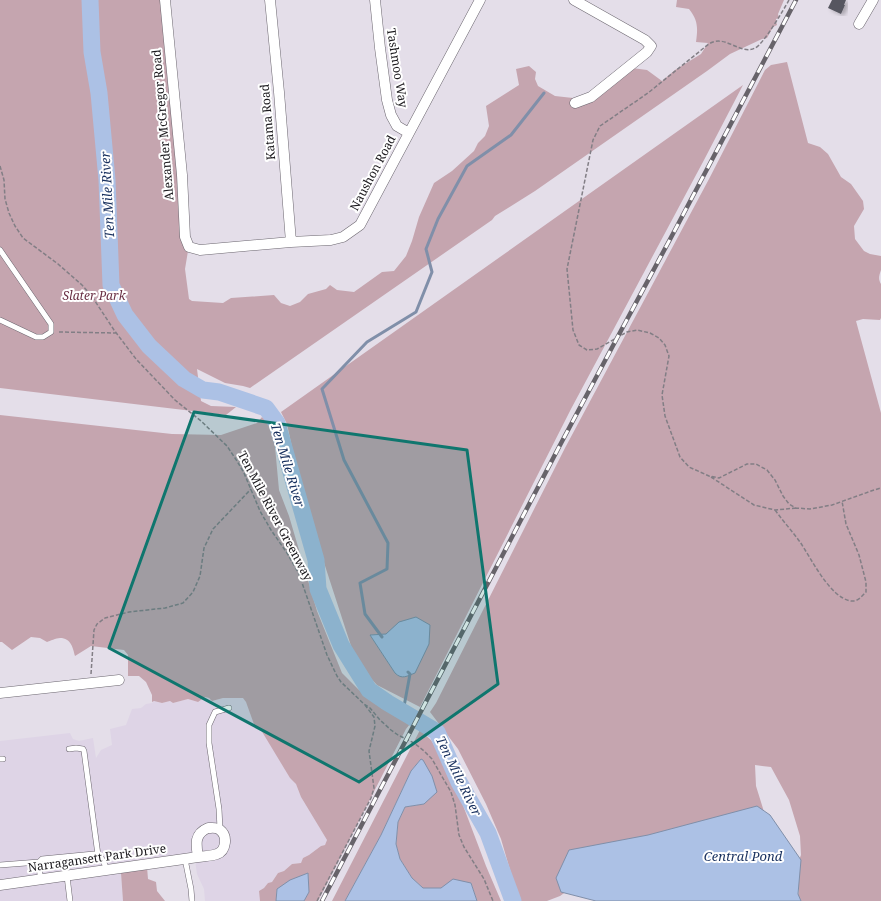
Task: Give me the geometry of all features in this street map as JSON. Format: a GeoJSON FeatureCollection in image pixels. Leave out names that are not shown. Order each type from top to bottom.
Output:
{"type":"FeatureCollection","features":[{"type":"Feature","properties":{"kind":"street","name":"Alexander McGregor Road"},"geometry":{"type":"LineString","coordinates":[[164,0],[182,175],[185,237],[189,247]]}},
{"type":"Feature","properties":{"kind":"street","name":"Katama Road"},"geometry":{"type":"LineString","coordinates":[[270,0],[291,242]]}},
{"type":"Feature","properties":{"kind":"street","name":"Tashmoo Way"},"geometry":{"type":"LineString","coordinates":[[376,0],[380,48],[387,100],[391,115],[397,126],[409,133]]}},
{"type":"Feature","properties":{"kind":"street","name":"Naushon Road"},"geometry":{"type":"LineString","coordinates":[[189,247],[200,250],[331,240],[343,237],[360,225],[480,0]]}},
{"type":"Feature","properties":{"kind":"street"},"geometry":{"type":"LineString","coordinates":[[574,0],[645,40],[651,46],[647,52],[591,97],[575,103]]}},
{"type":"Feature","properties":{"kind":"street"},"geometry":{"type":"LineString","coordinates":[[859,24],[873,0]]}},
{"type":"Feature","properties":{"kind":"street"},"geometry":{"type":"LineString","coordinates":[[0,693],[119,680]]}},
{"type":"Feature","properties":{"kind":"street"},"geometry":{"type":"LineString","coordinates":[[198,857],[196,845],[202,831],[208,828],[220,829]]}},
{"type":"Feature","properties":{"kind":"street","name":"Narragansett Park Drive"},"geometry":{"type":"LineString","coordinates":[[0,885],[218,854],[225,845],[223,833],[220,829]]}},
{"type":"Feature","properties":{"kind":"lane"},"geometry":{"type":"LineString","coordinates":[[0,250],[51,324],[51,332],[43,337],[36,337],[0,320]]}},
{"type":"Feature","properties":{"kind":"lane"},"geometry":{"type":"LineString","coordinates":[[220,829],[219,809],[209,743],[209,725],[215,712],[229,708]]}},
{"type":"Feature","properties":{"kind":"lane"},"geometry":{"type":"LineString","coordinates":[[69,749],[83,749],[84,752],[98,854],[107,870]]}},
{"type":"Feature","properties":{"kind":"lane"},"geometry":{"type":"LineString","coordinates":[[0,865],[39,862],[42,859],[98,854]]}},
{"type":"Feature","properties":{"kind":"lane"},"geometry":{"type":"LineString","coordinates":[[185,859],[192,901]]}},
{"type":"Feature","properties":{"kind":"lane"},"geometry":{"type":"LineString","coordinates":[[39,862],[40,879]]}},
{"type":"Feature","properties":{"kind":"lane"},"geometry":{"type":"LineString","coordinates":[[67,876],[70,901]]}},
{"type":"Feature","properties":{"kind":"path"},"geometry":{"type":"LineString","coordinates":[[789,0],[761,44],[755,49],[744,50],[724,41],[714,41],[648,93],[600,126],[593,140],[568,270],[573,330],[579,345],[587,350],[597,349],[627,332],[637,330],[650,332],[659,338],[665,345],[669,356],[662,395],[665,416],[680,457],[689,467],[709,476],[754,505],[775,510],[796,508],[810,510],[832,505],[881,488]]}},
{"type":"Feature","properties":{"kind":"path","name":"Ten Mile River Greenway"},"geometry":{"type":"LineString","coordinates":[[0,166],[4,180],[5,199],[9,213],[23,238],[58,264],[82,285],[98,304],[116,333],[136,359],[175,400],[202,421],[227,446],[244,473],[260,512],[299,574],[332,667],[341,682],[370,708],[380,720],[398,735],[424,750],[432,759],[451,792],[455,805],[459,835],[464,847],[484,879],[493,901]]}},
{"type":"Feature","properties":{"kind":"path"},"geometry":{"type":"LineString","coordinates":[[51,332],[116,333]]}},
{"type":"Feature","properties":{"kind":"path"},"geometry":{"type":"LineString","coordinates":[[709,476],[719,478],[747,464],[756,464],[767,470],[775,480],[789,504],[796,508]]}},
{"type":"Feature","properties":{"kind":"path"},"geometry":{"type":"LineString","coordinates":[[91,683],[94,630],[97,624],[105,618],[129,612],[166,608],[184,603],[193,592],[200,576],[204,548],[213,529],[251,489]]}},
{"type":"Feature","properties":{"kind":"path"},"geometry":{"type":"LineString","coordinates":[[775,510],[800,542],[822,577],[838,596],[851,601],[857,601],[866,592],[866,582],[859,555],[846,524],[842,501]]}},
{"type":"Feature","properties":{"kind":"path"},"geometry":{"type":"LineString","coordinates":[[317,901],[371,798],[374,788],[369,751],[375,726],[374,717],[364,704]]}},
{"type":"Feature","properties":{"kind":"highlighted area"},"geometry":{"type":"Polygon","coordinates":[[[194,412],[467,450],[498,684],[359,782],[109,648],[194,412]]]}},
{"type":"Feature","properties":{"kind":"shaded area"},"geometry":{"type":"Polygon","coordinates":[[[205,697],[212,701],[223,698],[243,697],[290,778],[296,784],[301,797],[327,840],[325,845],[303,858],[301,863],[292,864],[284,871],[278,873],[272,882],[268,883],[259,891],[260,901],[205,901],[204,889],[197,874],[195,860],[121,873],[123,901],[0,901],[0,741],[70,733],[73,739],[79,741],[93,738],[96,758],[101,750],[112,745],[110,729],[126,725],[132,709],[141,708],[154,701],[162,703],[170,701],[173,703],[188,699],[198,702],[205,697]]]}},
{"type":"Feature","properties":{"kind":"green space","name":"Slater Park"},"geometry":{"type":"Polygon","coordinates":[[[0,0],[165,0],[188,251],[185,269],[189,299],[192,301],[223,303],[231,298],[274,295],[281,303],[290,306],[300,302],[308,294],[326,289],[330,285],[337,290],[354,292],[382,272],[394,271],[406,256],[419,217],[434,183],[452,171],[474,151],[478,143],[485,136],[489,126],[486,106],[519,85],[516,69],[529,66],[536,72],[535,79],[538,86],[555,96],[573,98],[582,104],[632,68],[647,70],[662,81],[675,70],[701,54],[708,43],[696,42],[696,21],[689,9],[676,7],[677,0],[784,0],[778,14],[779,18],[776,19],[777,25],[773,27],[767,38],[730,54],[535,191],[495,216],[492,220],[250,388],[225,383],[197,369],[201,401],[211,406],[236,407],[226,415],[0,388],[0,0]]]}},
{"type":"Feature","properties":{"kind":"green space"},"geometry":{"type":"Polygon","coordinates":[[[787,62],[808,143],[820,147],[828,154],[841,177],[851,184],[863,201],[864,209],[854,226],[855,239],[864,251],[881,256],[879,281],[881,284],[881,318],[880,320],[863,319],[856,321],[881,413],[881,901],[797,901],[799,890],[795,870],[801,855],[800,836],[789,800],[771,767],[755,765],[756,786],[765,815],[574,886],[560,896],[547,901],[519,901],[501,839],[486,804],[458,749],[430,712],[436,703],[565,448],[709,179],[765,70],[771,65],[787,62]]]}},
{"type":"Feature","properties":{"kind":"green space"},"geometry":{"type":"Polygon","coordinates":[[[743,85],[571,409],[420,707],[377,685],[365,672],[354,655],[303,498],[287,424],[281,412],[743,85]],[[386,634],[370,635],[395,673],[386,634]]]}},
{"type":"Feature","properties":{"kind":"green space"},"geometry":{"type":"Polygon","coordinates":[[[0,415],[172,434],[221,435],[257,423],[262,417],[266,420],[274,436],[279,490],[289,516],[317,611],[342,673],[358,689],[381,708],[410,724],[406,729],[318,901],[304,901],[309,892],[308,873],[277,889],[276,901],[260,901],[259,891],[268,883],[272,882],[278,873],[284,871],[292,864],[301,863],[303,858],[325,845],[327,840],[301,797],[296,784],[290,778],[261,730],[255,727],[246,702],[243,698],[223,698],[212,701],[205,697],[198,702],[188,699],[173,703],[170,701],[162,703],[152,702],[152,695],[146,682],[139,676],[128,676],[128,655],[124,650],[91,646],[75,656],[71,644],[64,638],[57,638],[47,642],[40,638],[31,637],[12,650],[0,642],[0,415]]]}},
{"type":"Feature","properties":{"kind":"green space"},"geometry":{"type":"Polygon","coordinates":[[[420,730],[431,740],[450,771],[501,901],[477,901],[471,883],[441,888],[423,888],[412,878],[400,859],[396,844],[398,822],[405,807],[424,804],[421,759],[411,771],[381,835],[345,901],[332,901],[420,730]]]}},
{"type":"Feature","properties":{"kind":"green space"},"geometry":{"type":"Polygon","coordinates":[[[147,867],[148,879],[156,882],[157,891],[165,901],[123,901],[121,873],[123,871],[147,867]]]}},
{"type":"Feature","properties":{"kind":"water"},"geometry":{"type":"Polygon","coordinates":[[[416,617],[430,625],[429,644],[415,673],[402,677],[395,673],[370,635],[386,634],[399,622],[416,617]]]}},
{"type":"Feature","properties":{"kind":"water"},"geometry":{"type":"Polygon","coordinates":[[[421,759],[432,776],[437,792],[424,804],[405,807],[398,822],[396,844],[400,859],[412,878],[423,888],[441,888],[453,879],[471,883],[477,901],[345,901],[381,835],[411,771],[421,759]]]}},
{"type":"Feature","properties":{"kind":"water","name":"Central Pond"},"geometry":{"type":"Polygon","coordinates":[[[757,806],[770,815],[801,860],[798,894],[801,901],[596,901],[561,892],[556,878],[569,850],[648,835],[757,806]]]}},
{"type":"Feature","properties":{"kind":"water"},"geometry":{"type":"Polygon","coordinates":[[[308,873],[309,892],[304,901],[276,901],[277,889],[290,880],[308,873]]]}},
{"type":"Feature","properties":{"kind":"building"},"geometry":{"type":"Polygon","coordinates":[[[832,0],[846,0],[841,14],[828,8],[832,0]]]}},
{"type":"Feature","properties":{"kind":"waterway","name":"Ten Mile River"},"geometry":{"type":"LineString","coordinates":[[90,0],[92,52],[99,93],[107,180],[111,285],[125,315],[149,346],[184,379],[203,390],[219,392],[266,408],[277,423],[316,560],[318,589],[341,645],[369,690],[437,732],[459,782],[488,833],[513,901]]}},
{"type":"Feature","properties":{"kind":"waterway"},"geometry":{"type":"LineString","coordinates":[[382,637],[365,614],[360,583],[387,569],[388,543],[344,460],[322,389],[367,342],[416,312],[432,272],[426,249],[438,219],[467,166],[511,135],[544,93]]}},
{"type":"Feature","properties":{"kind":"waterway"},"geometry":{"type":"LineString","coordinates":[[403,712],[410,674],[408,672]]}},
{"type":"Feature","properties":{"kind":"railway"},"geometry":{"type":"LineString","coordinates":[[322,901],[559,447],[796,0]]}}]}
